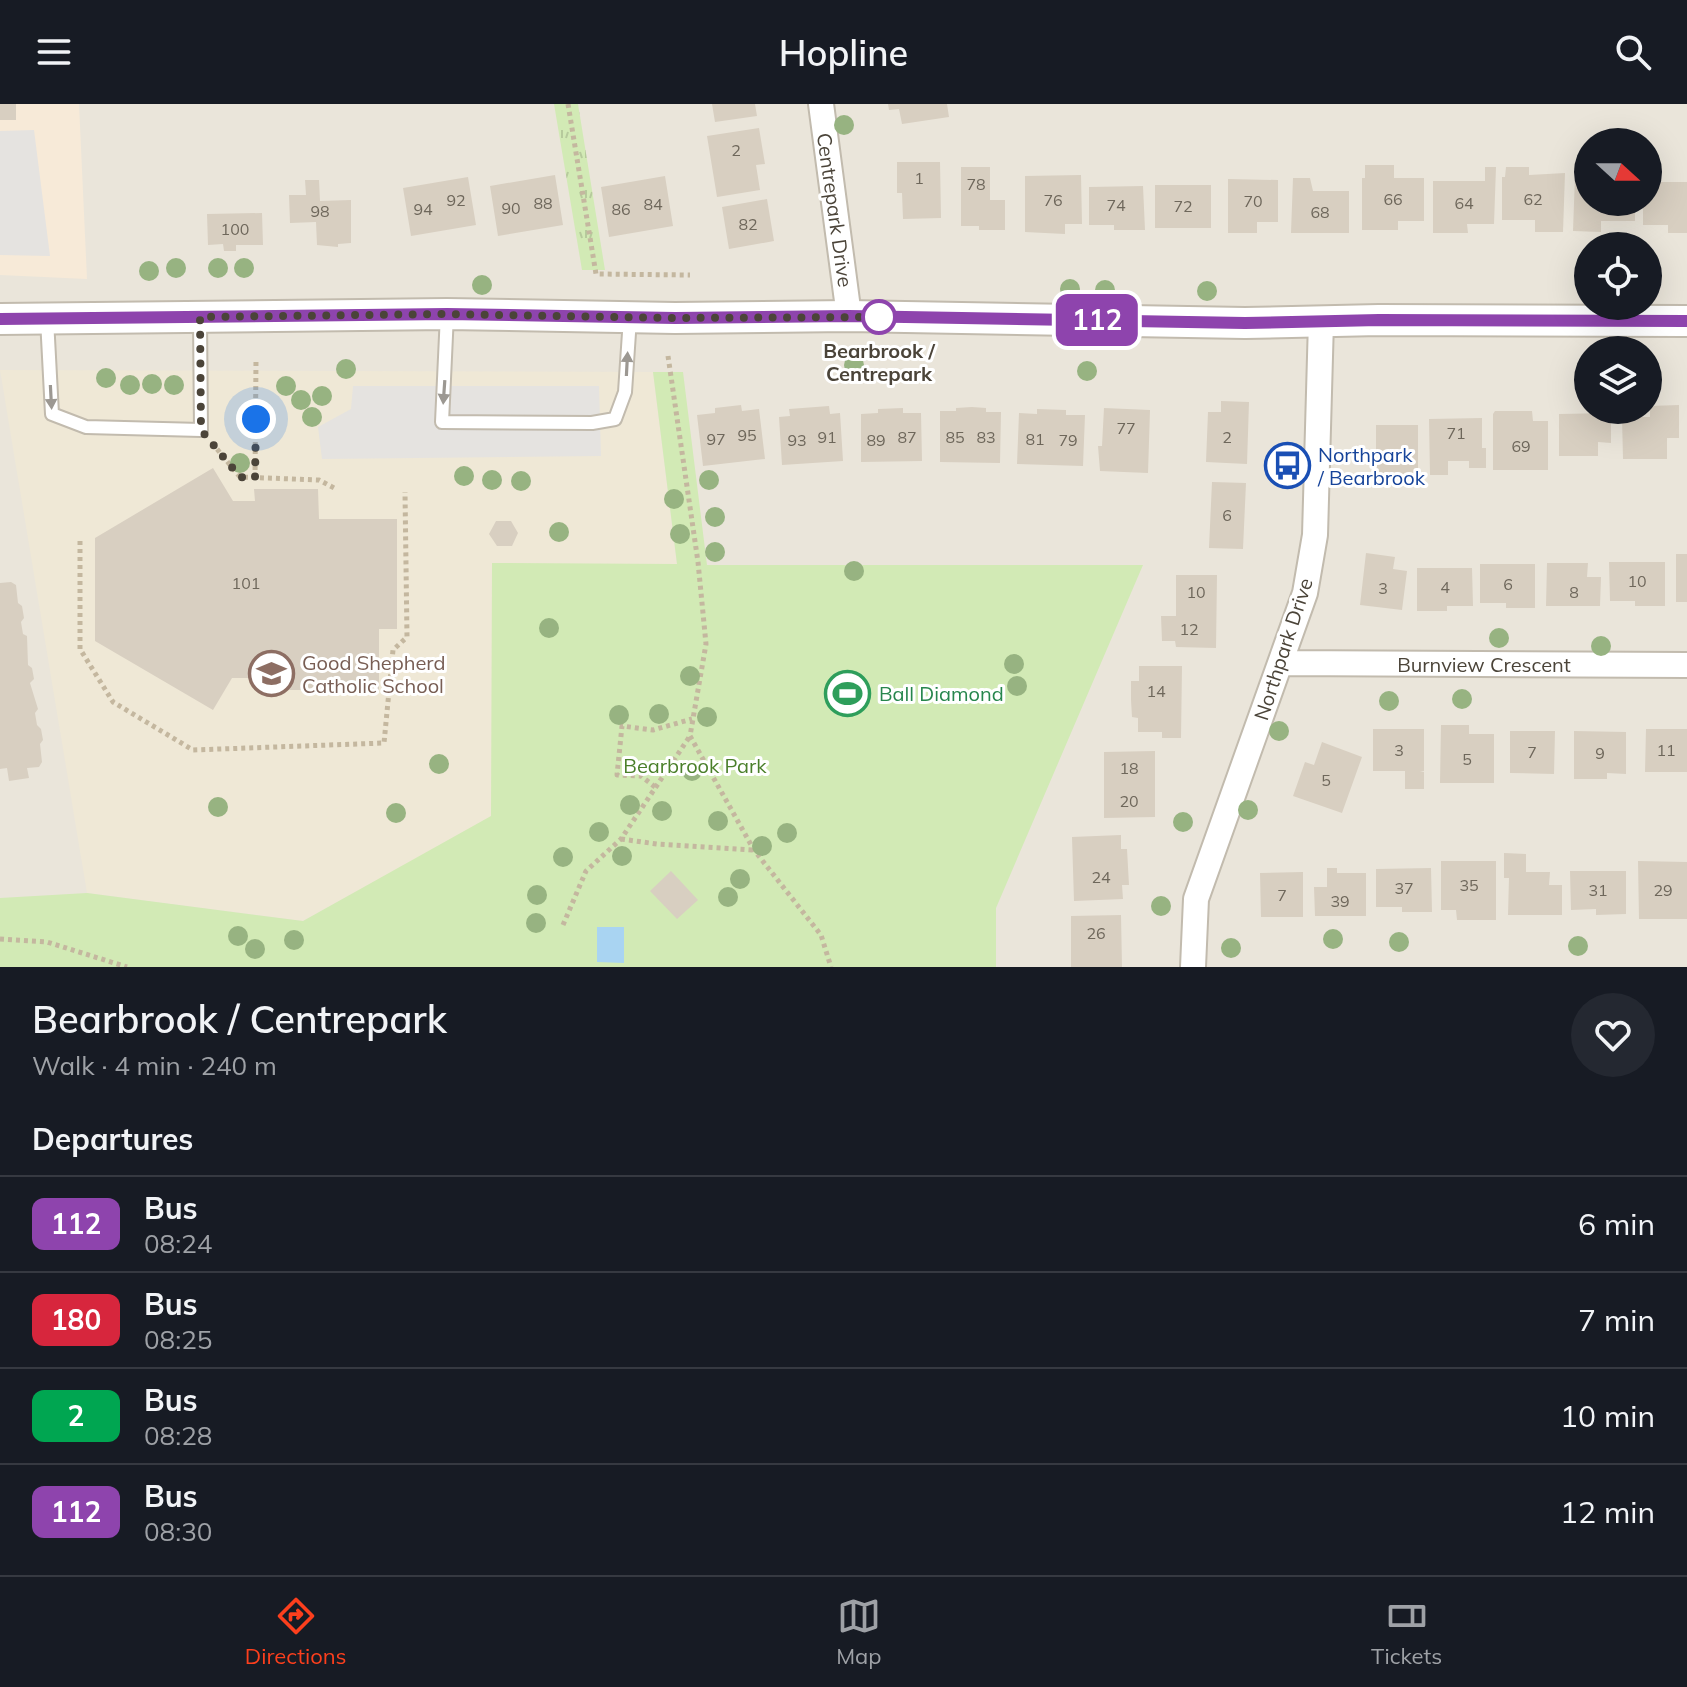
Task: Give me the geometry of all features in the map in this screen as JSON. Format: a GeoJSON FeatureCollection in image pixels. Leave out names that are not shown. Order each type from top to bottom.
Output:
{"type":"FeatureCollection","features":[{"type":"Feature","properties":{"kind":"street","name":"Centrepark Drive"},"geometry":{"type":"LineString","coordinates":[[821,104],[849,316]]}},
{"type":"Feature","properties":{"kind":"street"},"geometry":{"type":"LineString","coordinates":[[0,319],[447,314],[630,318],[849,316],[1245,323],[1687,321]]}},
{"type":"Feature","properties":{"kind":"street","name":"Northpark Drive"},"geometry":{"type":"LineString","coordinates":[[1193,967],[1196,899],[1305,593],[1315,535],[1321,321]]}},
{"type":"Feature","properties":{"kind":"street","name":"Burnview Crescent"},"geometry":{"type":"LineString","coordinates":[[1281,663],[1687,665]]}},
{"type":"Feature","properties":{"kind":"lane"},"geometry":{"type":"LineString","coordinates":[[447,314],[442,422],[592,423],[615,419],[625,392],[630,318]]}},
{"type":"Feature","properties":{"kind":"lane"},"geometry":{"type":"LineString","coordinates":[[47,319],[52,414],[86,427],[201,430],[200,317]]}},
{"type":"Feature","properties":{"kind":"path"},"geometry":{"type":"LineString","coordinates":[[568,104],[596,274],[690,275]]}},
{"type":"Feature","properties":{"kind":"path"},"geometry":{"type":"LineString","coordinates":[[563,925],[586,871],[621,839],[690,736],[706,644],[698,562],[668,356]]}},
{"type":"Feature","properties":{"kind":"path"},"geometry":{"type":"LineString","coordinates":[[255,478],[256,360]]}},
{"type":"Feature","properties":{"kind":"path"},"geometry":{"type":"LineString","coordinates":[[201,430],[240,477],[319,480],[336,489]]}},
{"type":"Feature","properties":{"kind":"path"},"geometry":{"type":"LineString","coordinates":[[80,541],[80,649],[113,702],[193,750],[384,743],[393,650],[407,637],[405,492]]}},
{"type":"Feature","properties":{"kind":"path"},"geometry":{"type":"LineString","coordinates":[[655,787],[641,776],[617,775],[622,726],[653,730],[692,719]]}},
{"type":"Feature","properties":{"kind":"path"},"geometry":{"type":"LineString","coordinates":[[690,736],[754,850],[821,935],[831,967]]}},
{"type":"Feature","properties":{"kind":"path"},"geometry":{"type":"LineString","coordinates":[[621,839],[754,850]]}},
{"type":"Feature","properties":{"kind":"path"},"geometry":{"type":"LineString","coordinates":[[0,939],[47,942],[127,967]]}},
{"type":"Feature","properties":{"kind":"shaded area"},"geometry":{"type":"Polygon","coordinates":[[[0,104],[1687,104],[1687,967],[0,967],[0,104]]]}},
{"type":"Feature","properties":{"kind":"shaded area"},"geometry":{"type":"Polygon","coordinates":[[[0,104],[79,104],[87,279],[0,275],[0,104]]]}},
{"type":"Feature","properties":{"kind":"shaded area"},"geometry":{"type":"Polygon","coordinates":[[[34,130],[50,256],[0,255],[0,131],[34,130]]]}},
{"type":"Feature","properties":{"kind":"shaded area","name":"Good Shepherd Catholic School"},"geometry":{"type":"Polygon","coordinates":[[[0,370],[653,372],[677,565],[492,564],[492,816],[412,861],[303,921],[87,893],[0,370]]]}},
{"type":"Feature","properties":{"kind":"shaded area"},"geometry":{"type":"Polygon","coordinates":[[[353,386],[599,386],[601,456],[322,459],[318,427],[351,409],[353,386]]]}},
{"type":"Feature","properties":{"kind":"green space"},"geometry":{"type":"Polygon","coordinates":[[[554,104],[578,104],[605,270],[582,270],[554,104]]]}},
{"type":"Feature","properties":{"kind":"green space","name":"Bearbrook Park"},"geometry":{"type":"Polygon","coordinates":[[[653,372],[683,372],[707,565],[1143,565],[996,908],[996,967],[0,967],[0,898],[87,893],[303,921],[491,816],[492,563],[677,564],[653,372]]]}},
{"type":"Feature","properties":{"kind":"water"},"geometry":{"type":"Polygon","coordinates":[[[597,927],[624,927],[624,963],[597,962],[597,927]]]}},
{"type":"Feature","properties":{"kind":"building"},"geometry":{"type":"Polygon","coordinates":[[[0,104],[16,104],[16,120],[0,120],[0,104]]]}},
{"type":"Feature","properties":{"kind":"building"},"geometry":{"type":"Polygon","coordinates":[[[712,104],[755,104],[757,116],[715,122],[712,104]]]}},
{"type":"Feature","properties":{"kind":"building"},"geometry":{"type":"Polygon","coordinates":[[[888,104],[947,104],[949,117],[902,124],[899,109],[889,110],[888,104]]]}},
{"type":"Feature","properties":{"kind":"building"},"geometry":{"type":"Polygon","coordinates":[[[759,128],[765,164],[756,165],[760,190],[717,197],[707,136],[759,128]]]}},
{"type":"Feature","properties":{"kind":"building"},"geometry":{"type":"Polygon","coordinates":[[[897,162],[940,162],[941,218],[903,219],[902,193],[897,193],[897,162]]]}},
{"type":"Feature","properties":{"kind":"building"},"geometry":{"type":"Polygon","coordinates":[[[1365,165],[1394,165],[1394,178],[1424,178],[1424,221],[1398,221],[1398,230],[1362,230],[1365,165]]]}},
{"type":"Feature","properties":{"kind":"building"},"geometry":{"type":"Polygon","coordinates":[[[961,167],[990,167],[990,200],[1005,200],[1005,230],[961,226],[961,167]]]}},
{"type":"Feature","properties":{"kind":"building"},"geometry":{"type":"Polygon","coordinates":[[[1485,167],[1496,167],[1494,224],[1467,224],[1468,233],[1433,233],[1433,181],[1485,181],[1485,167]]]}},
{"type":"Feature","properties":{"kind":"building"},"geometry":{"type":"Polygon","coordinates":[[[1506,167],[1529,167],[1529,175],[1565,173],[1563,232],[1535,232],[1535,220],[1502,220],[1502,177],[1505,177],[1506,167]]]}},
{"type":"Feature","properties":{"kind":"building"},"geometry":{"type":"Polygon","coordinates":[[[555,175],[563,225],[498,236],[490,186],[555,175]]]}},
{"type":"Feature","properties":{"kind":"building"},"geometry":{"type":"Polygon","coordinates":[[[1081,175],[1082,224],[1065,224],[1065,234],[1025,232],[1025,176],[1081,175]]]}},
{"type":"Feature","properties":{"kind":"building"},"geometry":{"type":"Polygon","coordinates":[[[665,176],[673,226],[609,237],[601,187],[665,176]]]}},
{"type":"Feature","properties":{"kind":"building"},"geometry":{"type":"Polygon","coordinates":[[[468,177],[476,225],[411,236],[403,188],[468,177]]]}},
{"type":"Feature","properties":{"kind":"building"},"geometry":{"type":"Polygon","coordinates":[[[1293,178],[1310,178],[1313,191],[1349,191],[1349,233],[1291,233],[1293,178]]]}},
{"type":"Feature","properties":{"kind":"building"},"geometry":{"type":"Polygon","coordinates":[[[1228,179],[1278,180],[1278,222],[1257,222],[1257,233],[1228,233],[1228,179]]]}},
{"type":"Feature","properties":{"kind":"building"},"geometry":{"type":"Polygon","coordinates":[[[305,180],[319,180],[320,201],[351,200],[351,243],[338,244],[338,247],[317,245],[316,222],[290,223],[289,195],[306,195],[305,180]]]}},
{"type":"Feature","properties":{"kind":"building"},"geometry":{"type":"Polygon","coordinates":[[[1662,182],[1687,182],[1687,233],[1668,233],[1668,225],[1643,225],[1643,216],[1662,216],[1662,182]]]}},
{"type":"Feature","properties":{"kind":"building"},"geometry":{"type":"Polygon","coordinates":[[[1155,185],[1211,185],[1211,228],[1155,228],[1155,185]]]}},
{"type":"Feature","properties":{"kind":"building"},"geometry":{"type":"Polygon","coordinates":[[[1143,186],[1145,230],[1114,230],[1114,225],[1089,225],[1089,187],[1143,186]]]}},
{"type":"Feature","properties":{"kind":"building"},"geometry":{"type":"Polygon","coordinates":[[[767,199],[774,241],[729,249],[722,207],[767,199]]]}},
{"type":"Feature","properties":{"kind":"building"},"geometry":{"type":"Polygon","coordinates":[[[1574,204],[1574,216],[1635,216],[1635,221],[1601,221],[1601,232],[1573,231],[1574,204]]]}},
{"type":"Feature","properties":{"kind":"building"},"geometry":{"type":"Polygon","coordinates":[[[262,213],[263,245],[236,245],[236,251],[224,251],[223,244],[208,245],[207,214],[262,213]]]}},
{"type":"Feature","properties":{"kind":"building"},"geometry":{"type":"Polygon","coordinates":[[[1221,401],[1249,402],[1247,464],[1206,462],[1208,412],[1221,412],[1221,401]]]}},
{"type":"Feature","properties":{"kind":"building"},"geometry":{"type":"Polygon","coordinates":[[[741,405],[742,411],[759,409],[765,459],[703,466],[697,415],[715,413],[715,408],[741,405]]]}},
{"type":"Feature","properties":{"kind":"building"},"geometry":{"type":"Polygon","coordinates":[[[1679,405],[1679,438],[1667,438],[1667,459],[1623,459],[1622,424],[1662,424],[1662,406],[1679,405]]]}},
{"type":"Feature","properties":{"kind":"building"},"geometry":{"type":"Polygon","coordinates":[[[829,406],[830,414],[840,413],[843,461],[782,465],[779,417],[790,416],[789,409],[829,406]]]}},
{"type":"Feature","properties":{"kind":"building"},"geometry":{"type":"Polygon","coordinates":[[[903,408],[903,413],[921,413],[922,461],[861,462],[861,414],[878,413],[878,409],[903,408]]]}},
{"type":"Feature","properties":{"kind":"building"},"geometry":{"type":"Polygon","coordinates":[[[986,408],[986,412],[1001,412],[1000,463],[940,462],[940,411],[986,408]]]}},
{"type":"Feature","properties":{"kind":"building"},"geometry":{"type":"Polygon","coordinates":[[[1104,408],[1150,410],[1148,473],[1100,471],[1098,446],[1102,446],[1104,408]]]}},
{"type":"Feature","properties":{"kind":"building"},"geometry":{"type":"Polygon","coordinates":[[[1037,409],[1066,410],[1066,415],[1085,415],[1083,466],[1017,464],[1019,413],[1037,414],[1037,409]]]}},
{"type":"Feature","properties":{"kind":"building"},"geometry":{"type":"Polygon","coordinates":[[[1495,411],[1532,411],[1533,421],[1548,421],[1548,470],[1493,470],[1495,411]]]}},
{"type":"Feature","properties":{"kind":"building"},"geometry":{"type":"Polygon","coordinates":[[[1559,414],[1574,414],[1574,424],[1611,424],[1611,443],[1598,442],[1598,456],[1559,456],[1559,414]]]}},
{"type":"Feature","properties":{"kind":"building"},"geometry":{"type":"Polygon","coordinates":[[[1482,418],[1486,468],[1469,468],[1469,461],[1448,461],[1448,475],[1430,475],[1429,419],[1482,418]]]}},
{"type":"Feature","properties":{"kind":"building"},"geometry":{"type":"Polygon","coordinates":[[[1376,425],[1418,425],[1418,481],[1376,481],[1376,425]]]}},
{"type":"Feature","properties":{"kind":"building"},"geometry":{"type":"Polygon","coordinates":[[[213,468],[233,501],[255,501],[254,489],[318,489],[319,519],[397,519],[397,629],[379,629],[379,690],[254,690],[254,678],[232,678],[213,710],[95,641],[95,538],[213,468]]]}},
{"type":"Feature","properties":{"kind":"building"},"geometry":{"type":"Polygon","coordinates":[[[1212,482],[1246,483],[1243,549],[1209,548],[1212,482]]]}},
{"type":"Feature","properties":{"kind":"building"},"geometry":{"type":"Polygon","coordinates":[[[496,521],[511,521],[518,533],[512,546],[497,546],[489,534],[496,521]]]}},
{"type":"Feature","properties":{"kind":"building"},"geometry":{"type":"Polygon","coordinates":[[[1366,553],[1395,557],[1393,569],[1407,571],[1402,610],[1360,605],[1366,553]]]}},
{"type":"Feature","properties":{"kind":"building"},"geometry":{"type":"Polygon","coordinates":[[[1676,554],[1687,554],[1687,602],[1676,602],[1676,554]]]}},
{"type":"Feature","properties":{"kind":"building"},"geometry":{"type":"Polygon","coordinates":[[[1609,562],[1665,562],[1665,606],[1635,606],[1635,601],[1610,601],[1609,562]]]}},
{"type":"Feature","properties":{"kind":"building"},"geometry":{"type":"Polygon","coordinates":[[[1547,563],[1588,563],[1587,577],[1601,577],[1600,606],[1546,606],[1547,563]]]}},
{"type":"Feature","properties":{"kind":"building"},"geometry":{"type":"Polygon","coordinates":[[[1480,564],[1535,564],[1535,608],[1506,608],[1506,603],[1480,603],[1480,564]]]}},
{"type":"Feature","properties":{"kind":"building"},"geometry":{"type":"Polygon","coordinates":[[[1417,568],[1472,568],[1473,606],[1447,606],[1447,611],[1417,611],[1417,568]]]}},
{"type":"Feature","properties":{"kind":"building"},"geometry":{"type":"Polygon","coordinates":[[[1176,575],[1217,575],[1216,648],[1176,647],[1175,641],[1162,641],[1161,616],[1176,616],[1176,575]]]}},
{"type":"Feature","properties":{"kind":"building"},"geometry":{"type":"Polygon","coordinates":[[[0,583],[16,585],[18,603],[22,606],[24,618],[21,622],[23,634],[27,636],[28,665],[32,668],[34,679],[30,683],[38,709],[35,713],[37,725],[43,740],[39,767],[27,768],[29,778],[9,781],[7,768],[0,769],[0,583]]]}},
{"type":"Feature","properties":{"kind":"building"},"geometry":{"type":"Polygon","coordinates":[[[1139,666],[1182,666],[1181,738],[1162,738],[1162,732],[1138,732],[1138,718],[1132,717],[1131,681],[1139,681],[1139,666]]]}},
{"type":"Feature","properties":{"kind":"building"},"geometry":{"type":"Polygon","coordinates":[[[1441,725],[1469,725],[1469,734],[1494,734],[1494,783],[1440,783],[1441,725]]]}},
{"type":"Feature","properties":{"kind":"building"},"geometry":{"type":"Polygon","coordinates":[[[1373,729],[1424,729],[1424,771],[1420,772],[1424,772],[1424,789],[1405,789],[1405,771],[1373,771],[1373,729]]]}},
{"type":"Feature","properties":{"kind":"building"},"geometry":{"type":"Polygon","coordinates":[[[1646,729],[1687,729],[1687,772],[1645,772],[1646,729]]]}},
{"type":"Feature","properties":{"kind":"building"},"geometry":{"type":"Polygon","coordinates":[[[1510,731],[1555,731],[1554,774],[1510,773],[1510,731]]]}},
{"type":"Feature","properties":{"kind":"building"},"geometry":{"type":"Polygon","coordinates":[[[1574,731],[1626,732],[1626,774],[1607,773],[1607,779],[1574,779],[1574,731]]]}},
{"type":"Feature","properties":{"kind":"building"},"geometry":{"type":"Polygon","coordinates":[[[1322,742],[1362,757],[1342,813],[1293,796],[1305,762],[1314,765],[1322,742]]]}},
{"type":"Feature","properties":{"kind":"building"},"geometry":{"type":"Polygon","coordinates":[[[1155,751],[1155,817],[1104,818],[1104,752],[1155,751]]]}},
{"type":"Feature","properties":{"kind":"building"},"geometry":{"type":"Polygon","coordinates":[[[1121,835],[1121,849],[1127,849],[1129,885],[1122,885],[1123,899],[1074,901],[1072,837],[1121,835]]]}},
{"type":"Feature","properties":{"kind":"building"},"geometry":{"type":"Polygon","coordinates":[[[1504,853],[1526,854],[1526,872],[1550,872],[1549,885],[1562,885],[1562,915],[1508,915],[1509,878],[1504,878],[1504,853]]]}},
{"type":"Feature","properties":{"kind":"building"},"geometry":{"type":"Polygon","coordinates":[[[1441,861],[1496,861],[1496,920],[1457,920],[1456,910],[1441,910],[1441,861]]]}},
{"type":"Feature","properties":{"kind":"building"},"geometry":{"type":"Polygon","coordinates":[[[1638,861],[1687,862],[1687,919],[1639,919],[1638,861]]]}},
{"type":"Feature","properties":{"kind":"building"},"geometry":{"type":"Polygon","coordinates":[[[1327,868],[1337,868],[1337,873],[1366,873],[1366,916],[1315,916],[1314,887],[1327,887],[1327,868]]]}},
{"type":"Feature","properties":{"kind":"building"},"geometry":{"type":"Polygon","coordinates":[[[1431,868],[1432,912],[1402,912],[1402,907],[1376,907],[1376,869],[1431,868]]]}},
{"type":"Feature","properties":{"kind":"building"},"geometry":{"type":"Polygon","coordinates":[[[671,871],[698,900],[677,919],[650,891],[671,871]]]}},
{"type":"Feature","properties":{"kind":"building"},"geometry":{"type":"Polygon","coordinates":[[[1570,871],[1626,871],[1626,914],[1596,915],[1596,909],[1571,910],[1570,871]]]}},
{"type":"Feature","properties":{"kind":"building"},"geometry":{"type":"Polygon","coordinates":[[[1303,872],[1303,917],[1261,917],[1260,873],[1303,872]]]}},
{"type":"Feature","properties":{"kind":"building"},"geometry":{"type":"Polygon","coordinates":[[[1121,915],[1122,967],[1071,967],[1071,916],[1121,915]]]}},
{"type":"Feature","properties":{"kind":"bus line","name":"112"},"geometry":{"type":"LineString","coordinates":[[0,319],[447,314],[630,318],[849,316],[1245,323],[1687,321]]}},
{"type":"Feature","properties":{"kind":"place","name":"Bearbrook / Centrepark"},"geometry":{"type":"Point","coordinates":[879,317]}},
{"type":"Feature","properties":{"kind":"place","name":"Northpark / Bearbrook"},"geometry":{"type":"Point","coordinates":[1287,466]}},
{"type":"Feature","properties":{"kind":"place","name":"Good Shepherd Catholic School"},"geometry":{"type":"Point","coordinates":[271,673]}},
{"type":"Feature","properties":{"kind":"place","name":"Ball Diamond"},"geometry":{"type":"Point","coordinates":[848,693]}},
{"type":"Feature","properties":{"kind":"route"},"geometry":{"type":"LineString","coordinates":[[256,419],[255,478],[240,477],[201,430],[200,317],[447,314],[630,318],[879,317]]}}]}
